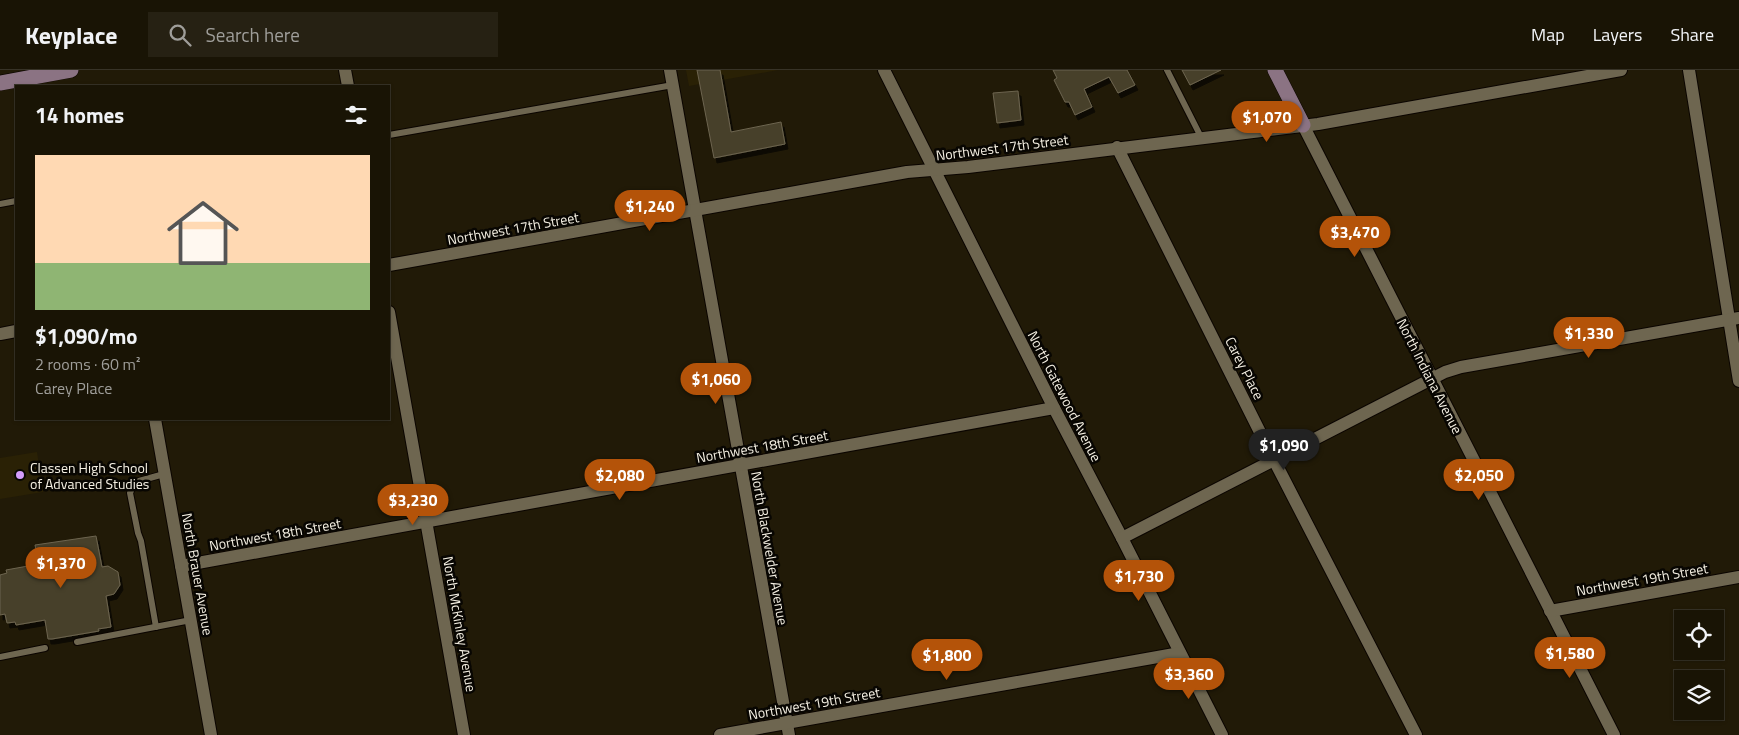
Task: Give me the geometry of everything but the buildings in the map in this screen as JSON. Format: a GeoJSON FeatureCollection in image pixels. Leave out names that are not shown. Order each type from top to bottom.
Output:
{"type":"FeatureCollection","features":[{"type":"Feature","properties":{"kind":"street"},"geometry":{"type":"LineString","coordinates":[[0,83],[71,70]]}},
{"type":"Feature","properties":{"kind":"street"},"geometry":{"type":"LineString","coordinates":[[345,70],[348,85]]}},
{"type":"Feature","properties":{"kind":"street","name":"North Blackwelder Avenue"},"geometry":{"type":"LineString","coordinates":[[670,70],[788,729]]}},
{"type":"Feature","properties":{"kind":"street","name":"North Gatewood Avenue"},"geometry":{"type":"LineString","coordinates":[[884,70],[1054,408],[1222,735]]}},
{"type":"Feature","properties":{"kind":"street","name":"North Indiana Avenue"},"geometry":{"type":"LineString","coordinates":[[1275,70],[1614,735]]}},
{"type":"Feature","properties":{"kind":"street","name":"Northwest 17th Street"},"geometry":{"type":"LineString","coordinates":[[390,265],[907,172],[1327,122],[1622,70]]}},
{"type":"Feature","properties":{"kind":"street"},"geometry":{"type":"LineString","coordinates":[[1689,70],[1734,319],[1739,381]]}},
{"type":"Feature","properties":{"kind":"street","name":"Carey Place"},"geometry":{"type":"LineString","coordinates":[[1117,147],[1274,460],[1416,735]]}},
{"type":"Feature","properties":{"kind":"street","name":"North McKinley Avenue"},"geometry":{"type":"LineString","coordinates":[[390,318],[464,735]]}},
{"type":"Feature","properties":{"kind":"street"},"geometry":{"type":"LineString","coordinates":[[1122,538],[1445,372],[1461,367],[1734,319]]}},
{"type":"Feature","properties":{"kind":"street"},"geometry":{"type":"LineString","coordinates":[[0,334],[15,331]]}},
{"type":"Feature","properties":{"kind":"street","name":"Northwest 18th Street"},"geometry":{"type":"LineString","coordinates":[[181,566],[1054,408]]}},
{"type":"Feature","properties":{"kind":"street","name":"North Brauer Avenue"},"geometry":{"type":"LineString","coordinates":[[155,420],[211,735]]}},
{"type":"Feature","properties":{"kind":"street","name":"Northwest 19th Street"},"geometry":{"type":"LineString","coordinates":[[1550,611],[1739,577]]}},
{"type":"Feature","properties":{"kind":"street","name":"Northwest 19th Street"},"geometry":{"type":"LineString","coordinates":[[720,735],[788,729],[1180,653]]}},
{"type":"Feature","properties":{"kind":"lane"},"geometry":{"type":"LineString","coordinates":[[1167,70],[1201,137]]}},
{"type":"Feature","properties":{"kind":"lane"},"geometry":{"type":"LineString","coordinates":[[390,135],[673,85]]}},
{"type":"Feature","properties":{"kind":"lane"},"geometry":{"type":"LineString","coordinates":[[0,204],[15,201]]}},
{"type":"Feature","properties":{"kind":"lane"},"geometry":{"type":"LineString","coordinates":[[156,627],[141,541],[130,493],[133,486],[139,481],[164,474]]}},
{"type":"Feature","properties":{"kind":"lane"},"geometry":{"type":"LineString","coordinates":[[77,642],[191,620]]}},
{"type":"Feature","properties":{"kind":"lane"},"geometry":{"type":"LineString","coordinates":[[0,657],[45,648]]}},
{"type":"Feature","properties":{"kind":"shaded area"},"geometry":{"type":"Polygon","coordinates":[[[686,70],[778,70],[689,86],[686,70]]]}},
{"type":"Feature","properties":{"kind":"shaded area","name":"Classen High School of Advanced Studies"},"geometry":{"type":"Polygon","coordinates":[[[37,452],[43,492],[0,499],[0,458],[37,452]]]}},
{"type":"Feature","properties":{"kind":"place","name":"Classen High School of Advanced Studies"},"geometry":{"type":"Point","coordinates":[20,475]}}]}
